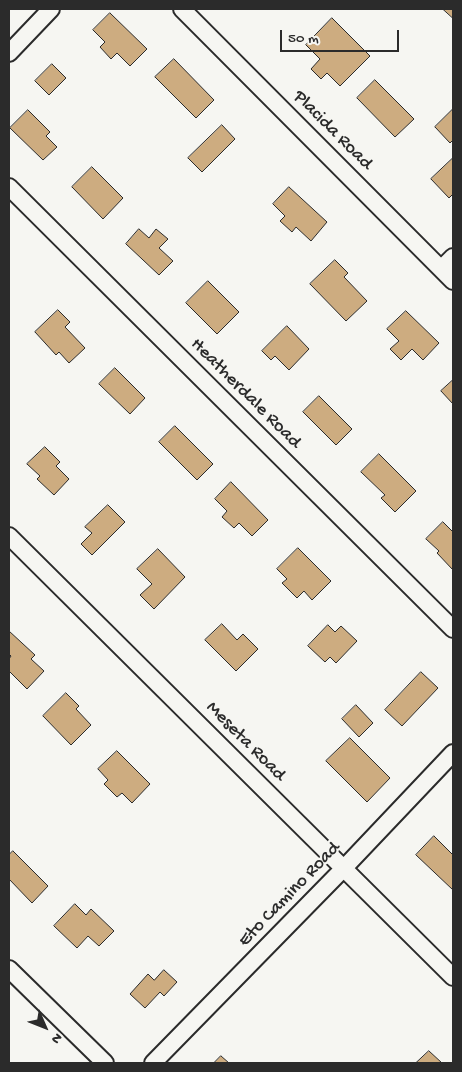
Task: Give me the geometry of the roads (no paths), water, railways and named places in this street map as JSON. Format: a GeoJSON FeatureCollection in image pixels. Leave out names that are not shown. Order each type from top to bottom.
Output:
{"type":"FeatureCollection","features":[{"type":"Feature","properties":{"kind":"street"},"geometry":{"type":"LineString","coordinates":[[9,53],[51,9]]}},
{"type":"Feature","properties":{"kind":"street","name":"Placida Road"},"geometry":{"type":"LineString","coordinates":[[182,9],[453,281]]}},
{"type":"Feature","properties":{"kind":"street","name":"Heatherdale Road"},"geometry":{"type":"LineString","coordinates":[[9,186],[453,629]]}},
{"type":"Feature","properties":{"kind":"street"},"geometry":{"type":"LineString","coordinates":[[441,269],[453,257]]}},
{"type":"Feature","properties":{"kind":"street","name":"Meseta Road"},"geometry":{"type":"LineString","coordinates":[[9,536],[453,977]]}},
{"type":"Feature","properties":{"kind":"street","name":"Eto Camino Road"},"geometry":{"type":"LineString","coordinates":[[153,1063],[344,868],[453,753]]}},
{"type":"Feature","properties":{"kind":"street"},"geometry":{"type":"LineString","coordinates":[[9,969],[105,1063]]}}]}
